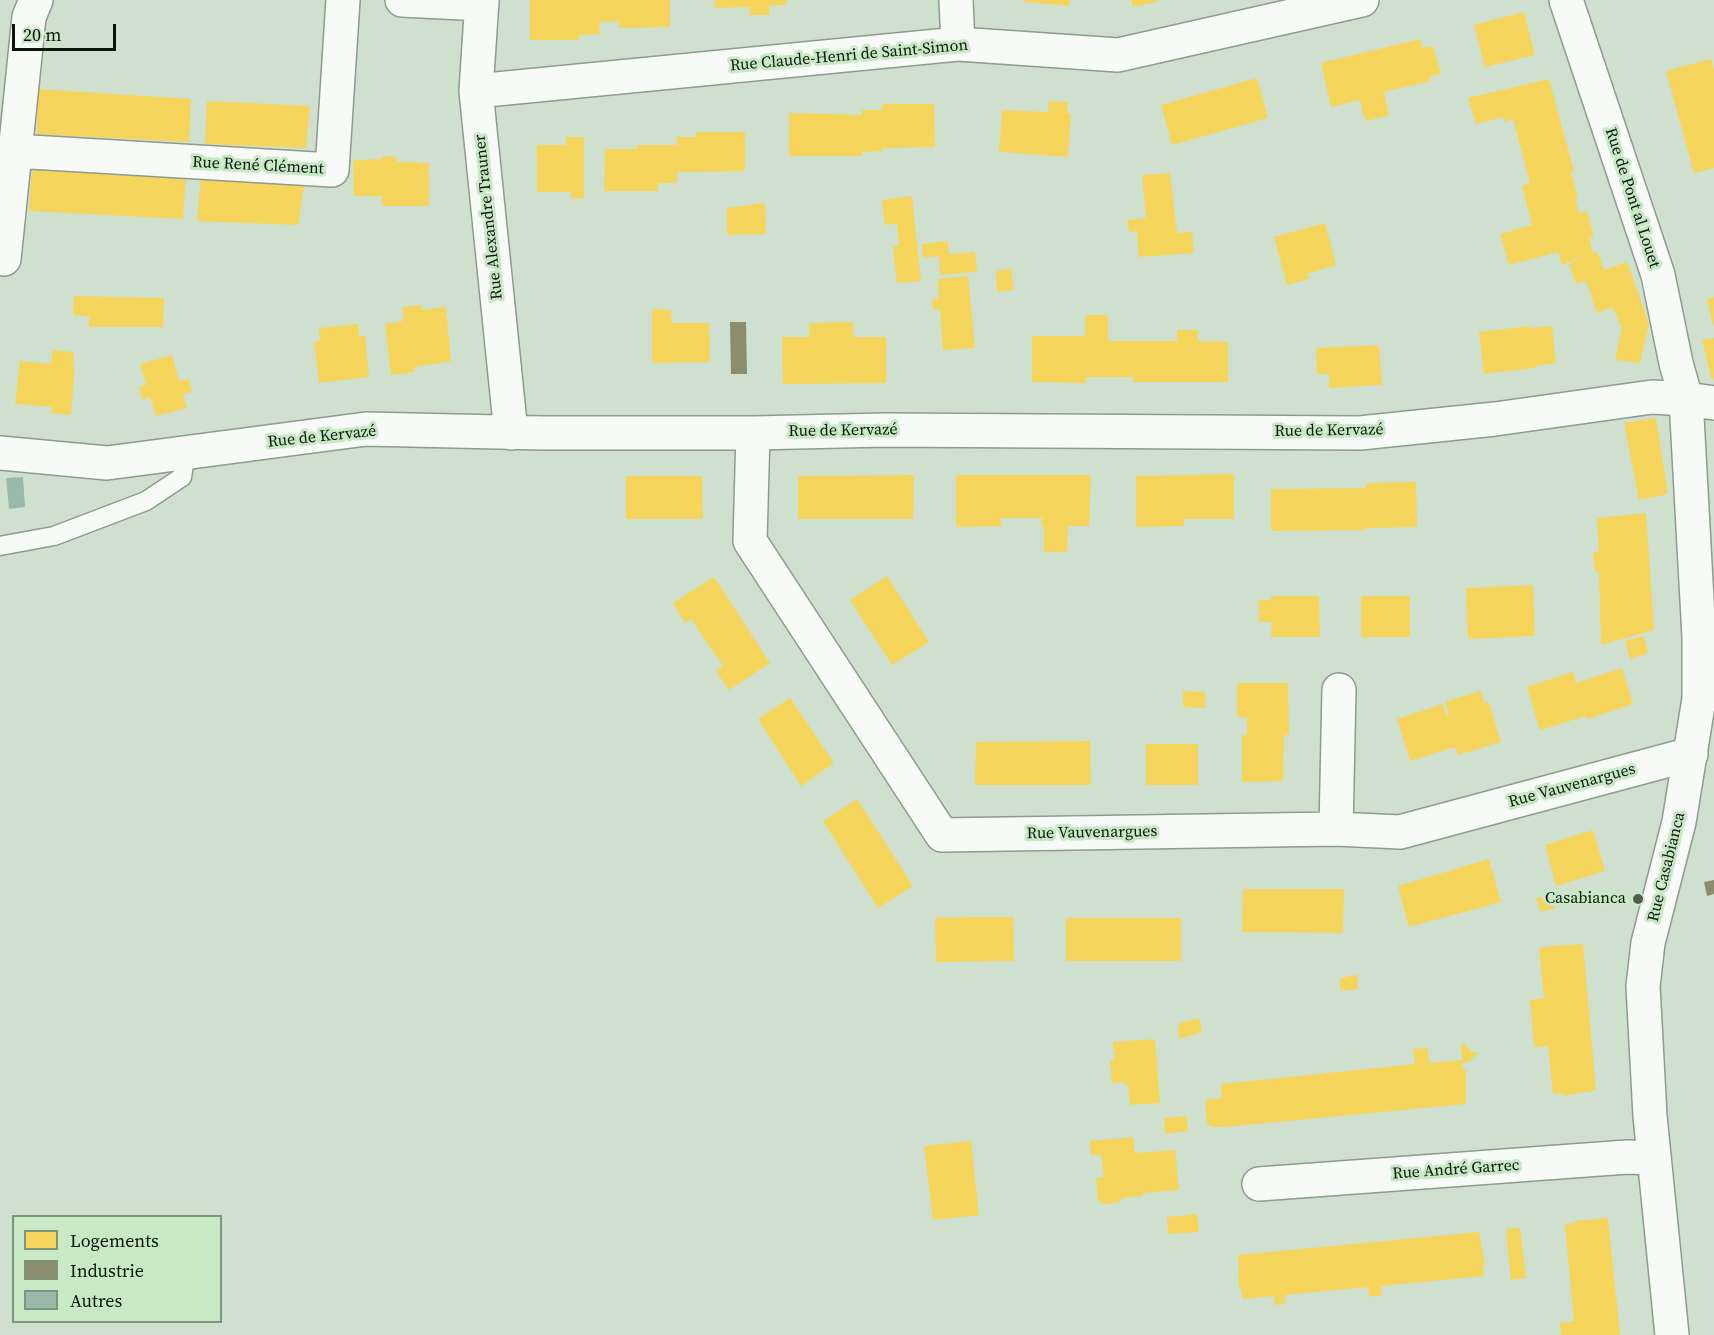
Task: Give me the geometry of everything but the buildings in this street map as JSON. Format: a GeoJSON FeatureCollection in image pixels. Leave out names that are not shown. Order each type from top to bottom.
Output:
{"type":"FeatureCollection","features":[{"type":"Feature","properties":{"kind":"street"},"geometry":{"type":"LineString","coordinates":[[4,259],[29,17],[36,0]]}},
{"type":"Feature","properties":{"kind":"street","name":"Rue René Clément"},"geometry":{"type":"LineString","coordinates":[[14,151],[332,170],[343,0]]}},
{"type":"Feature","properties":{"kind":"street"},"geometry":{"type":"LineString","coordinates":[[402,0],[482,2]]}},
{"type":"Feature","properties":{"kind":"street"},"geometry":{"type":"LineString","coordinates":[[956,0],[958,44]]}},
{"type":"Feature","properties":{"kind":"street","name":"Rue Claude-Henri de Saint-Simon"},"geometry":{"type":"LineString","coordinates":[[476,91],[958,44],[1118,55],[1362,0]]}},
{"type":"Feature","properties":{"kind":"street","name":"Rue de Pont al Louet"},"geometry":{"type":"LineString","coordinates":[[1566,0],[1658,275],[1676,363],[1700,401]]}},
{"type":"Feature","properties":{"kind":"street","name":"Rue Alexandre Trauner"},"geometry":{"type":"LineString","coordinates":[[482,2],[476,91],[511,433]]}},
{"type":"Feature","properties":{"kind":"street","name":"Rue de Kervazé"},"geometry":{"type":"LineString","coordinates":[[0,453],[107,463],[366,429],[511,433],[753,433],[885,430],[1360,433],[1495,419],[1652,397],[1700,401]]}},
{"type":"Feature","properties":{"kind":"street","name":"Rue Casabianca"},"geometry":{"type":"LineString","coordinates":[[1672,1335],[1653,1158],[1643,986],[1648,943],[1679,822],[1699,699],[1700,401]]}},
{"type":"Feature","properties":{"kind":"street","name":"Rue Vauvenargues"},"geometry":{"type":"LineString","coordinates":[[753,433],[750,541],[942,835],[1336,829],[1400,832],[1691,754]]}},
{"type":"Feature","properties":{"kind":"street"},"geometry":{"type":"LineString","coordinates":[[1336,829],[1339,690]]}},
{"type":"Feature","properties":{"kind":"street","name":"Rue André Garrec"},"geometry":{"type":"LineString","coordinates":[[1259,1184],[1615,1158],[1653,1158]]}},
{"type":"Feature","properties":{"kind":"lane"},"geometry":{"type":"LineString","coordinates":[[0,546],[54,536],[146,501],[182,477],[186,453]]}},
{"type":"Feature","properties":{"kind":"path"},"geometry":{"type":"LineString","coordinates":[[544,433],[889,992],[864,1122],[750,1335]]}},
{"type":"Feature","properties":{"kind":"place","name":"Casabianca"},"geometry":{"type":"Point","coordinates":[1638,899]}}]}
